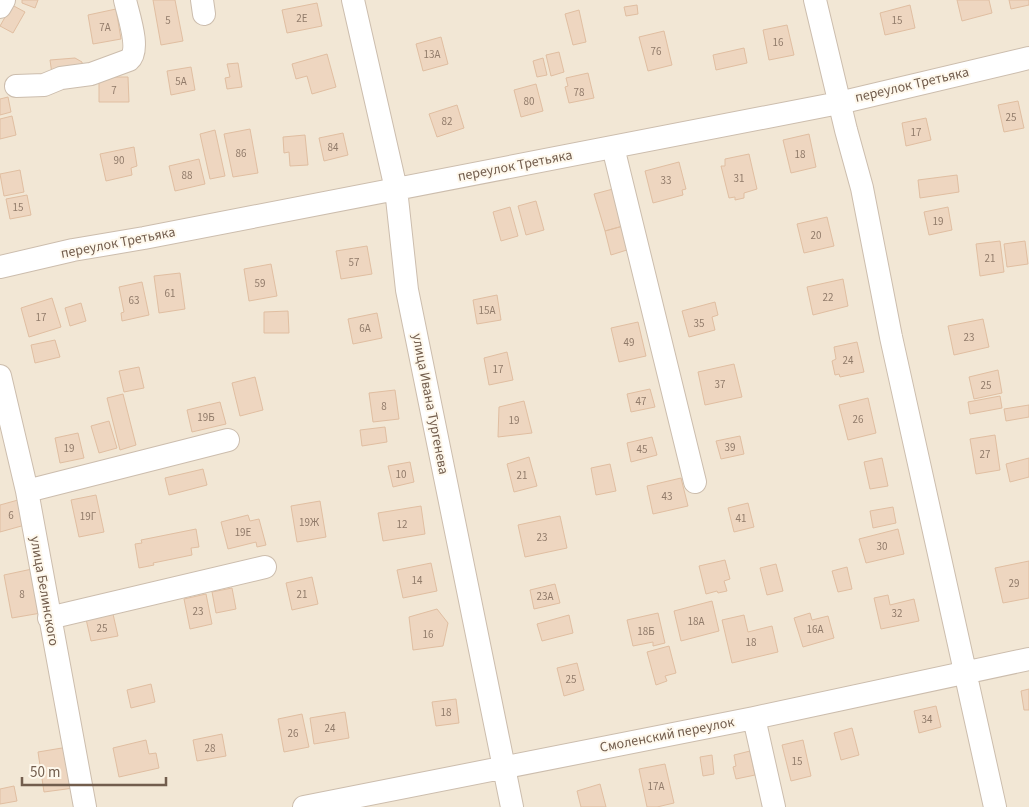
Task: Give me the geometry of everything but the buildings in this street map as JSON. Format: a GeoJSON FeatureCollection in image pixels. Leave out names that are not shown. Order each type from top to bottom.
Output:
{"type":"FeatureCollection","features":[{"type":"Feature","properties":{"kind":"street"},"geometry":{"type":"LineString","coordinates":[[0,7],[4,0]]}},
{"type":"Feature","properties":{"kind":"street"},"geometry":{"type":"LineString","coordinates":[[16,86],[44,85],[61,78],[91,74],[129,60],[135,49],[125,0]]}},
{"type":"Feature","properties":{"kind":"street","name":"улица Ивана Тургенева"},"geometry":{"type":"LineString","coordinates":[[353,0],[396,190],[407,290],[512,807]]}},
{"type":"Feature","properties":{"kind":"street"},"geometry":{"type":"LineString","coordinates":[[815,0],[839,103],[862,188],[891,337],[995,807]]}},
{"type":"Feature","properties":{"kind":"street","name":"переулок Третьяка"},"geometry":{"type":"LineString","coordinates":[[0,267],[73,250],[396,190],[839,103],[1029,58]]}},
{"type":"Feature","properties":{"kind":"street"},"geometry":{"type":"LineString","coordinates":[[612,147],[695,482]]}},
{"type":"Feature","properties":{"kind":"street","name":"улица Белинского"},"geometry":{"type":"LineString","coordinates":[[0,376],[27,491],[85,807]]}},
{"type":"Feature","properties":{"kind":"street"},"geometry":{"type":"LineString","coordinates":[[27,491],[228,440]]}},
{"type":"Feature","properties":{"kind":"street"},"geometry":{"type":"LineString","coordinates":[[49,618],[265,567]]}},
{"type":"Feature","properties":{"kind":"street","name":"Смоленский переулок"},"geometry":{"type":"LineString","coordinates":[[307,807],[503,766],[754,718],[1029,659]]}},
{"type":"Feature","properties":{"kind":"street"},"geometry":{"type":"LineString","coordinates":[[754,718],[774,807]]}},
{"type":"Feature","properties":{"kind":"shaded area"},"geometry":{"type":"Polygon","coordinates":[[[0,0],[1029,0],[1029,807],[0,807],[0,0]]]}}]}
